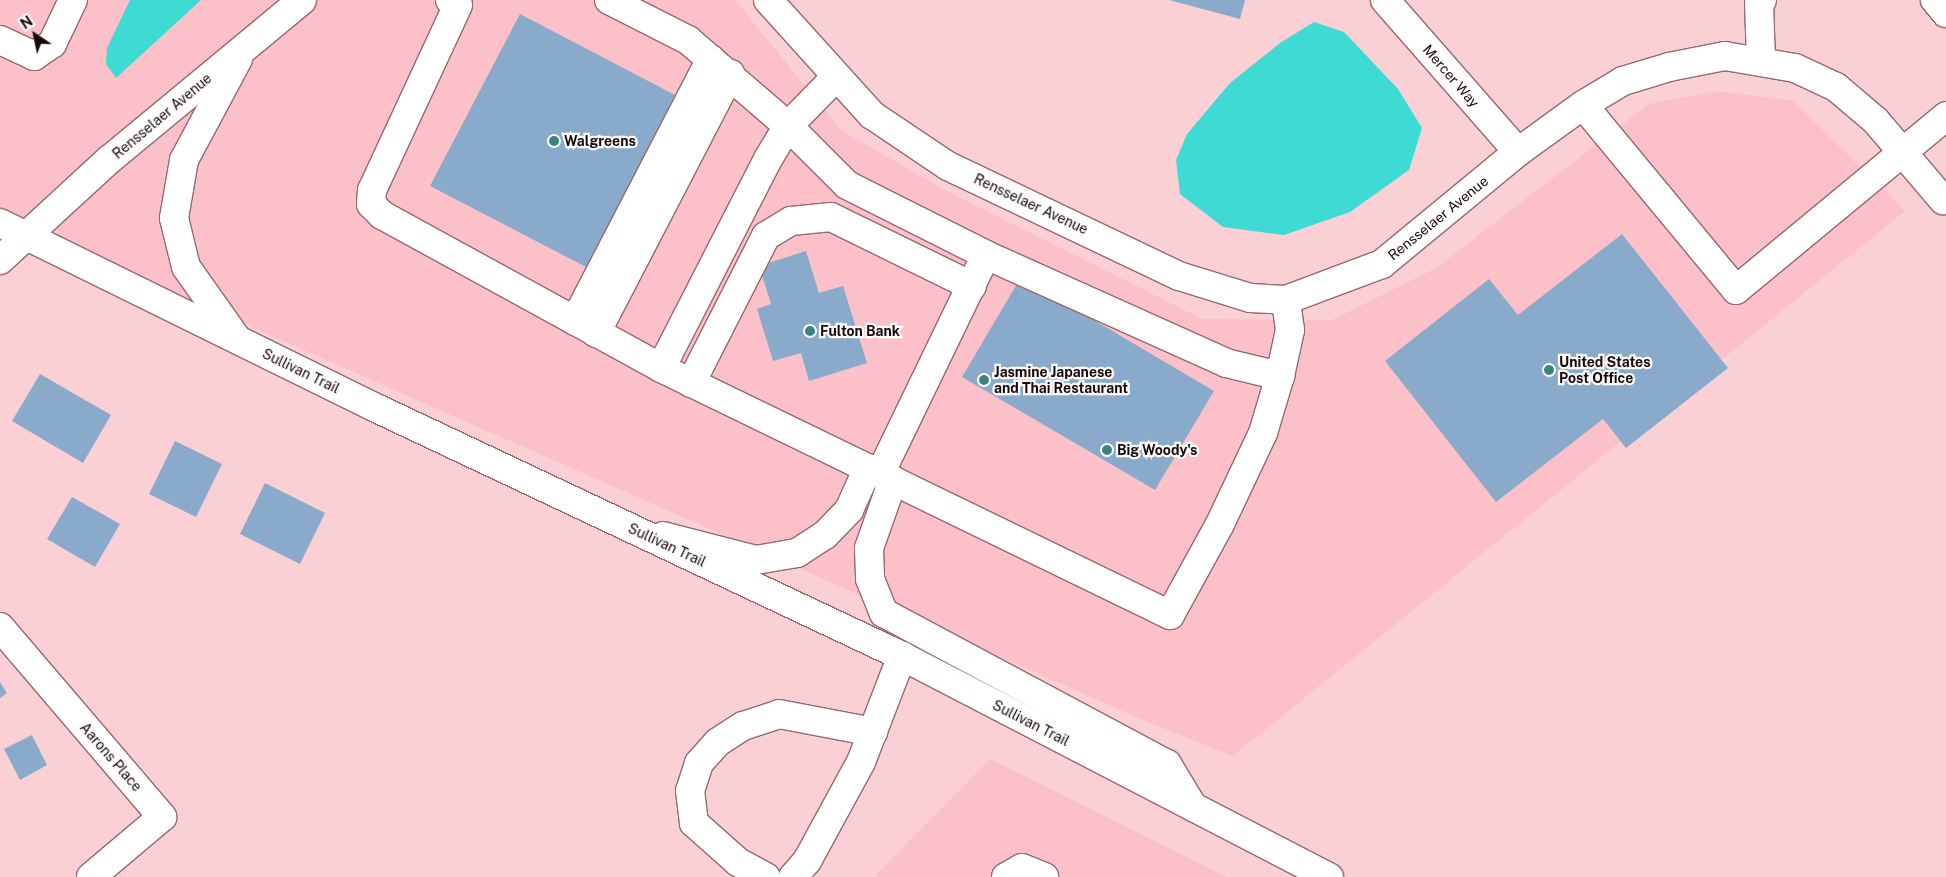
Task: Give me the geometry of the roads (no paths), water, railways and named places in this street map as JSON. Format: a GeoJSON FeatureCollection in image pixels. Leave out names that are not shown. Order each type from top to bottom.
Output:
{"type":"FeatureCollection","features":[{"type":"Feature","properties":{"kind":"street"},"geometry":{"type":"LineString","coordinates":[[0,40],[34,56],[52,44],[73,0]]}},
{"type":"Feature","properties":{"kind":"street","name":"Rensselaer Avenue"},"geometry":{"type":"LineString","coordinates":[[0,260],[110,159],[302,0]]}},
{"type":"Feature","properties":{"kind":"street"},"geometry":{"type":"LineString","coordinates":[[609,0],[688,40],[721,66],[788,126],[847,185],[986,255],[1226,363],[1280,376]]}},
{"type":"Feature","properties":{"kind":"street","name":"Rensselaer Avenue"},"geometry":{"type":"LineString","coordinates":[[768,0],[835,78],[872,116],[948,166],[1179,276],[1250,298],[1286,300],[1382,264],[1518,152],[1582,105],[1623,81],[1670,67],[1724,56],[1761,60],[1795,68],[1836,87],[1876,121],[1943,200]]}},
{"type":"Feature","properties":{"kind":"street","name":"Mercer Way"},"geometry":{"type":"LineString","coordinates":[[1385,0],[1518,152]]}},
{"type":"Feature","properties":{"kind":"street"},"geometry":{"type":"LineString","coordinates":[[1761,60],[1759,2],[1762,0]]}},
{"type":"Feature","properties":{"kind":"street"},"geometry":{"type":"LineString","coordinates":[[1935,0],[1946,13]]}},
{"type":"Feature","properties":{"kind":"street"},"geometry":{"type":"LineString","coordinates":[[457,2],[372,190],[372,204],[382,216],[661,368],[1170,615],[1219,526],[1263,433],[1280,376],[1290,330],[1286,300]]}},
{"type":"Feature","properties":{"kind":"street"},"geometry":{"type":"LineString","coordinates":[[237,339],[186,267],[174,218],[184,160],[245,46]]}},
{"type":"Feature","properties":{"kind":"street"},"geometry":{"type":"LineString","coordinates":[[585,327],[721,66]]}},
{"type":"Feature","properties":{"kind":"street"},"geometry":{"type":"LineString","coordinates":[[661,368],[768,159],[788,126],[835,78]]}},
{"type":"Feature","properties":{"kind":"street"},"geometry":{"type":"LineString","coordinates":[[1582,105],[1736,290],[1946,116]]}},
{"type":"Feature","properties":{"kind":"street"},"geometry":{"type":"LineString","coordinates":[[691,382],[766,236],[791,221],[831,217],[972,286]]}},
{"type":"Feature","properties":{"kind":"street","name":"Sullivan Trail"},"geometry":{"type":"LineString","coordinates":[[0,223],[237,339],[902,656],[1329,877]]}},
{"type":"Feature","properties":{"kind":"street"},"geometry":{"type":"LineString","coordinates":[[631,528],[756,560],[797,553],[825,535],[880,474],[986,255]]}},
{"type":"Feature","properties":{"kind":"street"},"geometry":{"type":"LineString","coordinates":[[880,474],[869,548],[870,579],[884,613],[1167,764],[1193,807]]}},
{"type":"Feature","properties":{"kind":"street","name":"Aarons Place"},"geometry":{"type":"LineString","coordinates":[[0,627],[162,817],[91,877]]}},
{"type":"Feature","properties":{"kind":"street"},"geometry":{"type":"LineString","coordinates":[[793,877],[808,861],[861,762],[902,656]]}},
{"type":"Feature","properties":{"kind":"street"},"geometry":{"type":"LineString","coordinates":[[766,877],[738,862],[694,823],[690,791],[699,763],[718,742],[743,726],[779,714],[873,732]]}},
{"type":"Feature","properties":{"kind":"street"},"geometry":{"type":"LineString","coordinates":[[1006,877],[1022,868],[1044,877]]}},
{"type":"Feature","properties":{"kind":"water"},"geometry":{"type":"Polygon","coordinates":[[[130,0],[201,0],[116,78],[106,64],[107,48],[130,0]]]}},
{"type":"Feature","properties":{"kind":"water"},"geometry":{"type":"Polygon","coordinates":[[[1314,22],[1344,32],[1398,89],[1422,128],[1409,170],[1350,212],[1284,235],[1223,227],[1180,194],[1176,160],[1187,134],[1230,83],[1280,43],[1314,22]]]}},
{"type":"Feature","properties":{"kind":"place","name":"Walgreens"},"geometry":{"type":"Point","coordinates":[554,141]}},
{"type":"Feature","properties":{"kind":"place","name":"Fulton Bank"},"geometry":{"type":"Point","coordinates":[810,331]}},
{"type":"Feature","properties":{"kind":"place","name":"United States Post Office"},"geometry":{"type":"Point","coordinates":[1549,370]}},
{"type":"Feature","properties":{"kind":"place","name":"Jasmine Japanese and Thai Restaurant"},"geometry":{"type":"Point","coordinates":[984,380]}},
{"type":"Feature","properties":{"kind":"place","name":"Big Woody's"},"geometry":{"type":"Point","coordinates":[1107,450]}}]}
